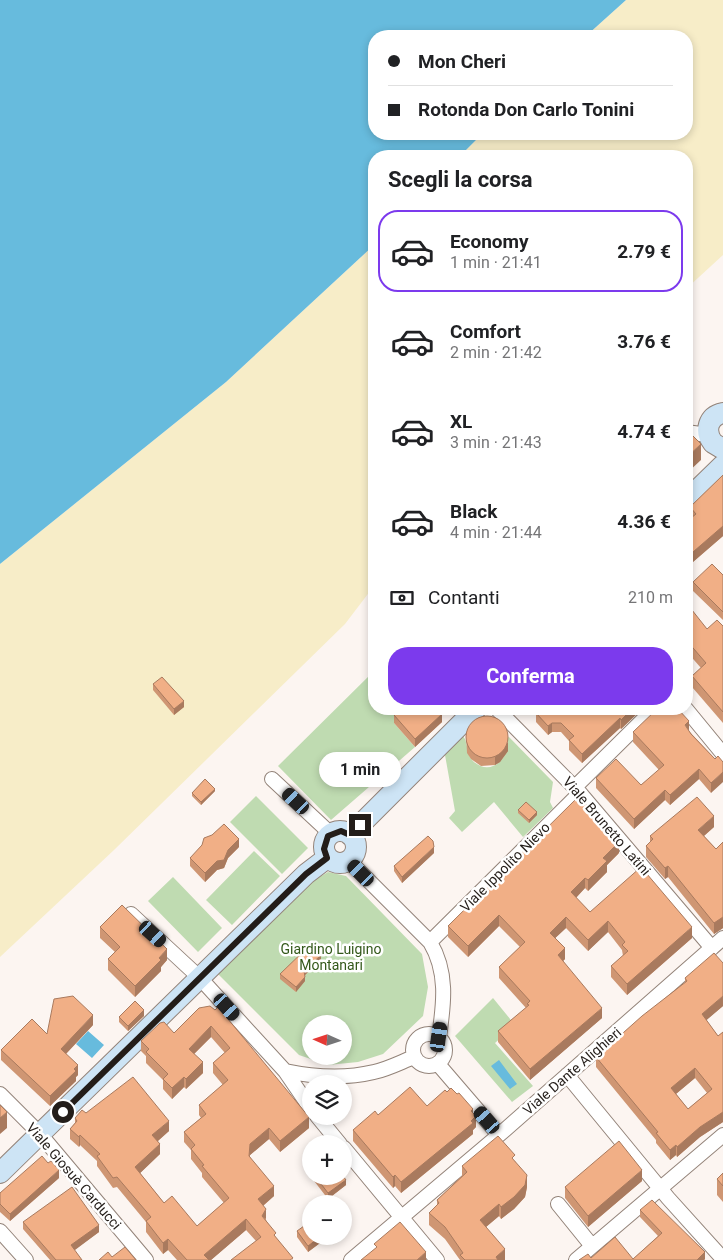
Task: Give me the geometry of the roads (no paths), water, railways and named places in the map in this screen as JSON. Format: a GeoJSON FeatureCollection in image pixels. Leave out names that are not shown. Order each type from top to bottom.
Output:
{"type":"FeatureCollection","features":[{"type":"Feature","properties":{"kind":"street"},"geometry":{"type":"LineString","coordinates":[[693,491],[719,456],[711,420],[723,412]]}},
{"type":"Feature","properties":{"kind":"street"},"geometry":{"type":"LineString","coordinates":[[693,437],[719,456]]}},
{"type":"Feature","properties":{"kind":"street"},"geometry":{"type":"LineString","coordinates":[[327,858],[324,844],[341,834],[470,715]]}},
{"type":"Feature","properties":{"kind":"street","name":"Viale Brunetto Latini"},"geometry":{"type":"LineString","coordinates":[[503,715],[578,790],[712,948]]}},
{"type":"Feature","properties":{"kind":"street","name":"Viale Ippolito Nievo"},"geometry":{"type":"LineString","coordinates":[[430,942],[648,715]]}},
{"type":"Feature","properties":{"kind":"street"},"geometry":{"type":"LineString","coordinates":[[691,715],[723,754]]}},
{"type":"Feature","properties":{"kind":"street"},"geometry":{"type":"LineString","coordinates":[[272,779],[356,847],[349,860],[338,863],[327,858]]}},
{"type":"Feature","properties":{"kind":"street"},"geometry":{"type":"LineString","coordinates":[[0,1173],[306,874],[327,858]]}},
{"type":"Feature","properties":{"kind":"street"},"geometry":{"type":"LineString","coordinates":[[349,860],[430,942],[438,955],[444,978],[444,1007],[439,1037]]}},
{"type":"Feature","properties":{"kind":"street"},"geometry":{"type":"LineString","coordinates":[[131,914],[200,978],[285,1071],[302,1096]]}},
{"type":"Feature","properties":{"kind":"street","name":"Viale Dante Alighieri"},"geometry":{"type":"LineString","coordinates":[[351,1260],[499,1135],[723,938]]}},
{"type":"Feature","properties":{"kind":"street"},"geometry":{"type":"LineString","coordinates":[[430,1034],[439,1037],[444,1044],[445,1053],[438,1064],[427,1067],[417,1062],[414,1057],[413,1047],[417,1039],[430,1034]]}},
{"type":"Feature","properties":{"kind":"street"},"geometry":{"type":"LineString","coordinates":[[285,1071],[309,1076],[342,1076],[374,1072],[414,1057]]}},
{"type":"Feature","properties":{"kind":"street"},"geometry":{"type":"LineString","coordinates":[[438,1064],[499,1135]]}},
{"type":"Feature","properties":{"kind":"street"},"geometry":{"type":"LineString","coordinates":[[567,1076],[660,1188],[723,1259]]}},
{"type":"Feature","properties":{"kind":"street","name":"Viale Giosuè Carducci"},"geometry":{"type":"LineString","coordinates":[[0,1094],[40,1134],[146,1260]]}},
{"type":"Feature","properties":{"kind":"street"},"geometry":{"type":"LineString","coordinates":[[324,1125],[333,1135]]}},
{"type":"Feature","properties":{"kind":"street"},"geometry":{"type":"LineString","coordinates":[[576,1260],[723,1135]]}},
{"type":"Feature","properties":{"kind":"street"},"geometry":{"type":"LineString","coordinates":[[352,1158],[437,1260]]}},
{"type":"Feature","properties":{"kind":"street"},"geometry":{"type":"LineString","coordinates":[[558,1204],[592,1246]]}},
{"type":"Feature","properties":{"kind":"street"},"geometry":{"type":"LineString","coordinates":[[0,1231],[26,1260]]}},
{"type":"Feature","properties":{"kind":"water"},"geometry":{"type":"Polygon","coordinates":[[[0,0],[626,0],[593,30],[368,30],[368,140],[476,140],[466,150],[368,150],[368,251],[226,382],[0,564],[0,0]]]}},
{"type":"Feature","properties":{"kind":"water"},"geometry":{"type":"Polygon","coordinates":[[[88,1031],[104,1045],[92,1058],[76,1044],[88,1031]]]}},
{"type":"Feature","properties":{"kind":"water"},"geometry":{"type":"Polygon","coordinates":[[[499,1060],[517,1084],[510,1089],[491,1066],[499,1060]]]}},
{"type":"Feature","properties":{"kind":"park label","name":"Giardino Luigino Montanari"},"geometry":{"type":"Point","coordinates":[331,958]}}]}
